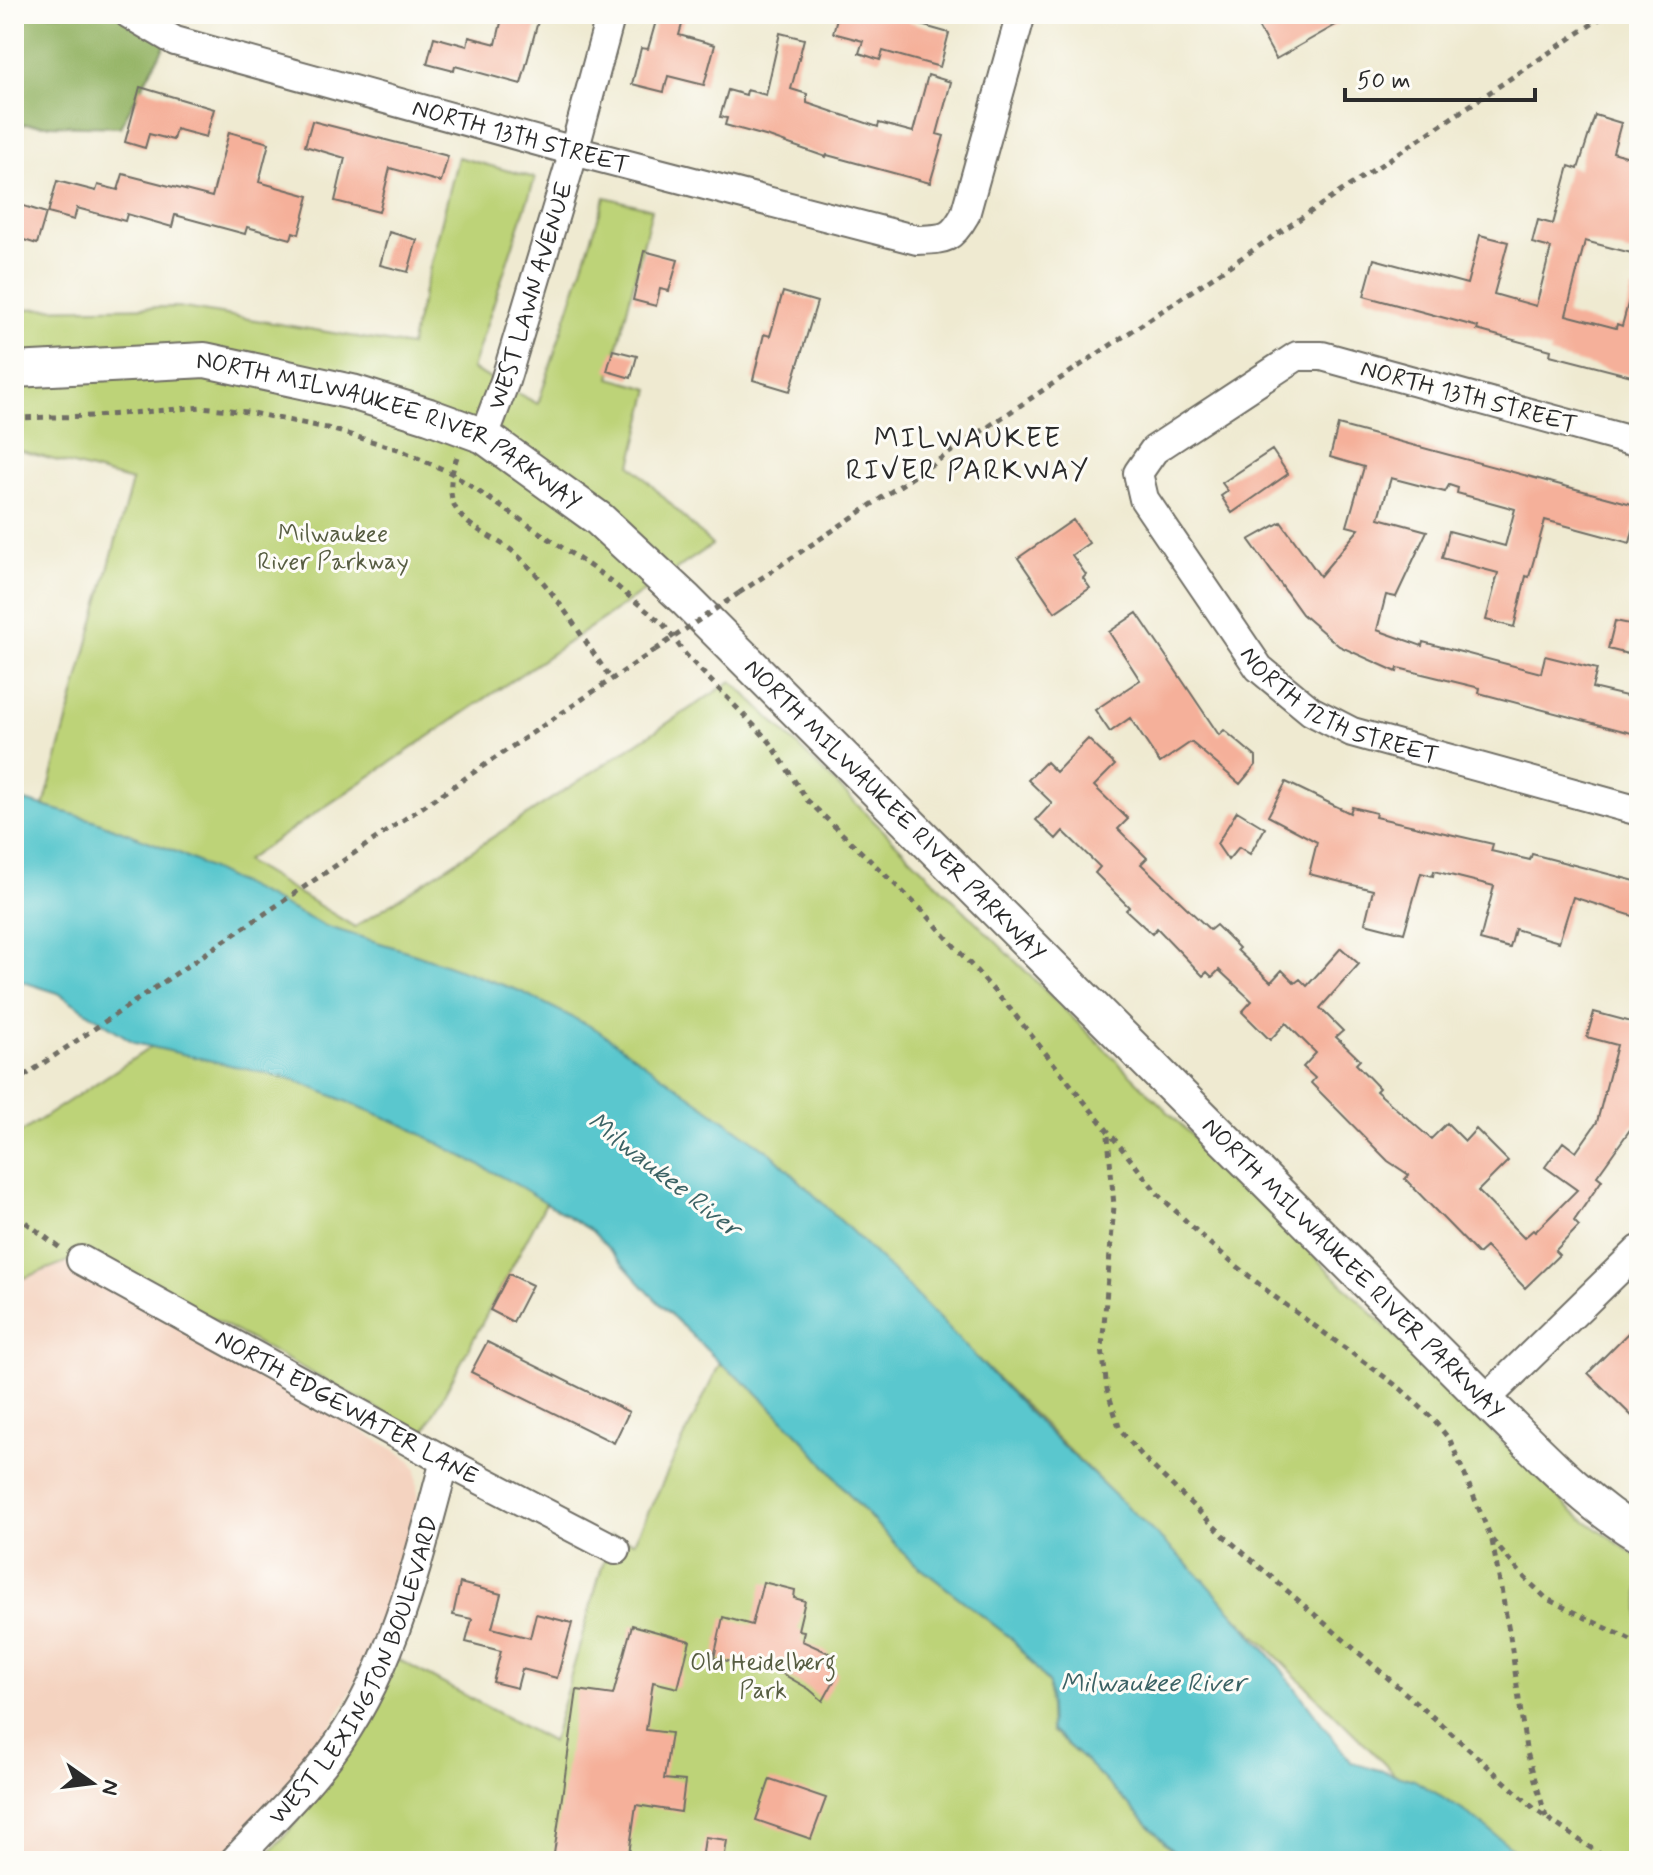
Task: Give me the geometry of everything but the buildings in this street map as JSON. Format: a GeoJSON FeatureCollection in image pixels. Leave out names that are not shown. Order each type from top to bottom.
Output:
{"type":"FeatureCollection","features":[{"type":"Feature","properties":{"kind":"street","name":"NORTH 13TH STREET"},"geometry":{"type":"LineString","coordinates":[[129,14],[175,41],[574,151],[917,240],[945,239],[957,230],[965,215],[1021,14]]}},
{"type":"Feature","properties":{"kind":"street","name":"WEST LAWN AVENUE"},"geometry":{"type":"LineString","coordinates":[[484,436],[505,381],[574,151],[611,14]]}},
{"type":"Feature","properties":{"kind":"street","name":"NORTH 13TH STREET"},"geometry":{"type":"LineString","coordinates":[[1138,473],[1154,450],[1297,356],[1322,356],[1639,443]]}},
{"type":"Feature","properties":{"kind":"street","name":"NORTH MILWAUKEE RIVER PARKWAY"},"geometry":{"type":"LineString","coordinates":[[14,370],[205,360],[352,392],[484,436],[599,519],[686,600],[1485,1400],[1574,1487],[1639,1535]]}},
{"type":"Feature","properties":{"kind":"street","name":"NORTH 12TH STREET"},"geometry":{"type":"LineString","coordinates":[[1138,473],[1144,499],[1259,668],[1311,711],[1352,732],[1639,811]]}},
{"type":"Feature","properties":{"kind":"street"},"geometry":{"type":"LineString","coordinates":[[1485,1400],[1639,1250]]}},
{"type":"Feature","properties":{"kind":"street","name":"NORTH EDGEWATER LANE"},"geometry":{"type":"LineString","coordinates":[[81,1260],[445,1461],[616,1550]]}},
{"type":"Feature","properties":{"kind":"street","name":"WEST LEXINGTON BOULEVARD"},"geometry":{"type":"LineString","coordinates":[[234,1861],[329,1757],[376,1678],[406,1602],[445,1461]]}},
{"type":"Feature","properties":{"kind":"path"},"geometry":{"type":"LineString","coordinates":[[14,1083],[320,874],[1607,14]]}},
{"type":"Feature","properties":{"kind":"path"},"geometry":{"type":"LineString","coordinates":[[14,418],[95,416],[202,407],[247,412],[327,428],[383,444],[451,473],[603,575],[663,624],[686,655],[770,742],[806,799],[926,914],[1011,1010],[1159,1195],[1208,1242],[1271,1294],[1401,1389],[1450,1440],[1492,1540],[1526,1749],[1547,1817]]}},
{"type":"Feature","properties":{"kind":"path"},"geometry":{"type":"LineString","coordinates":[[484,436],[458,455],[451,473],[450,491],[460,515],[517,554],[545,585],[611,679]]}},
{"type":"Feature","properties":{"kind":"path"},"geometry":{"type":"LineString","coordinates":[[1108,1134],[1114,1206],[1102,1348],[1107,1389],[1120,1430],[1144,1458],[1224,1536],[1547,1817],[1610,1861]]}},
{"type":"Feature","properties":{"kind":"path"},"geometry":{"type":"LineString","coordinates":[[14,1202],[20,1218],[53,1244],[81,1260]]}},
{"type":"Feature","properties":{"kind":"path"},"geometry":{"type":"LineString","coordinates":[[1492,1540],[1547,1599],[1639,1644]]}},
{"type":"Feature","properties":{"kind":"shaded area"},"geometry":{"type":"Polygon","coordinates":[[[64,1262],[395,1450],[410,1460],[416,1470],[418,1502],[402,1567],[385,1619],[345,1703],[316,1752],[221,1861],[14,1861],[14,1282],[64,1262]]]}},
{"type":"Feature","properties":{"kind":"green space"},"geometry":{"type":"Polygon","coordinates":[[[14,14],[182,14],[120,127],[14,124],[14,14]]]}},
{"type":"Feature","properties":{"kind":"green space","name":"Milwaukee River Parkway"},"geometry":{"type":"Polygon","coordinates":[[[458,157],[535,178],[472,369],[538,404],[605,197],[652,209],[610,378],[650,389],[631,465],[712,545],[245,861],[355,927],[732,681],[1572,1511],[1639,1558],[1639,1861],[1482,1861],[772,1154],[687,1095],[592,1231],[546,1203],[423,1434],[91,1252],[14,1282],[14,1137],[171,1034],[138,837],[44,806],[132,481],[14,449],[14,309],[178,307],[410,346],[458,157]]]}},
{"type":"Feature","properties":{"kind":"green space","name":"Old Heidelberg Park"},"geometry":{"type":"Polygon","coordinates":[[[720,1363],[754,1390],[802,1438],[909,1559],[1011,1638],[1049,1684],[1051,1731],[1089,1764],[1183,1861],[262,1861],[294,1825],[350,1747],[394,1657],[552,1742],[611,1535],[634,1542],[720,1363]]]}},
{"type":"Feature","properties":{"kind":"water","name":"Milwaukee River"},"geometry":{"type":"Polygon","coordinates":[[[14,798],[93,820],[179,853],[325,926],[520,991],[596,1029],[772,1154],[903,1281],[1040,1424],[1205,1581],[1278,1665],[1351,1762],[1414,1780],[1470,1815],[1529,1861],[1183,1861],[1089,1764],[1051,1730],[1049,1684],[1011,1638],[909,1559],[802,1438],[650,1294],[592,1231],[519,1186],[406,1126],[294,1080],[135,1043],[58,993],[14,979],[14,798]]]}},
{"type":"Feature","properties":{"kind":"district","name":"MILWAUKEE RIVER PARKWAY"},"geometry":{"type":"Point","coordinates":[968,453]}}]}
